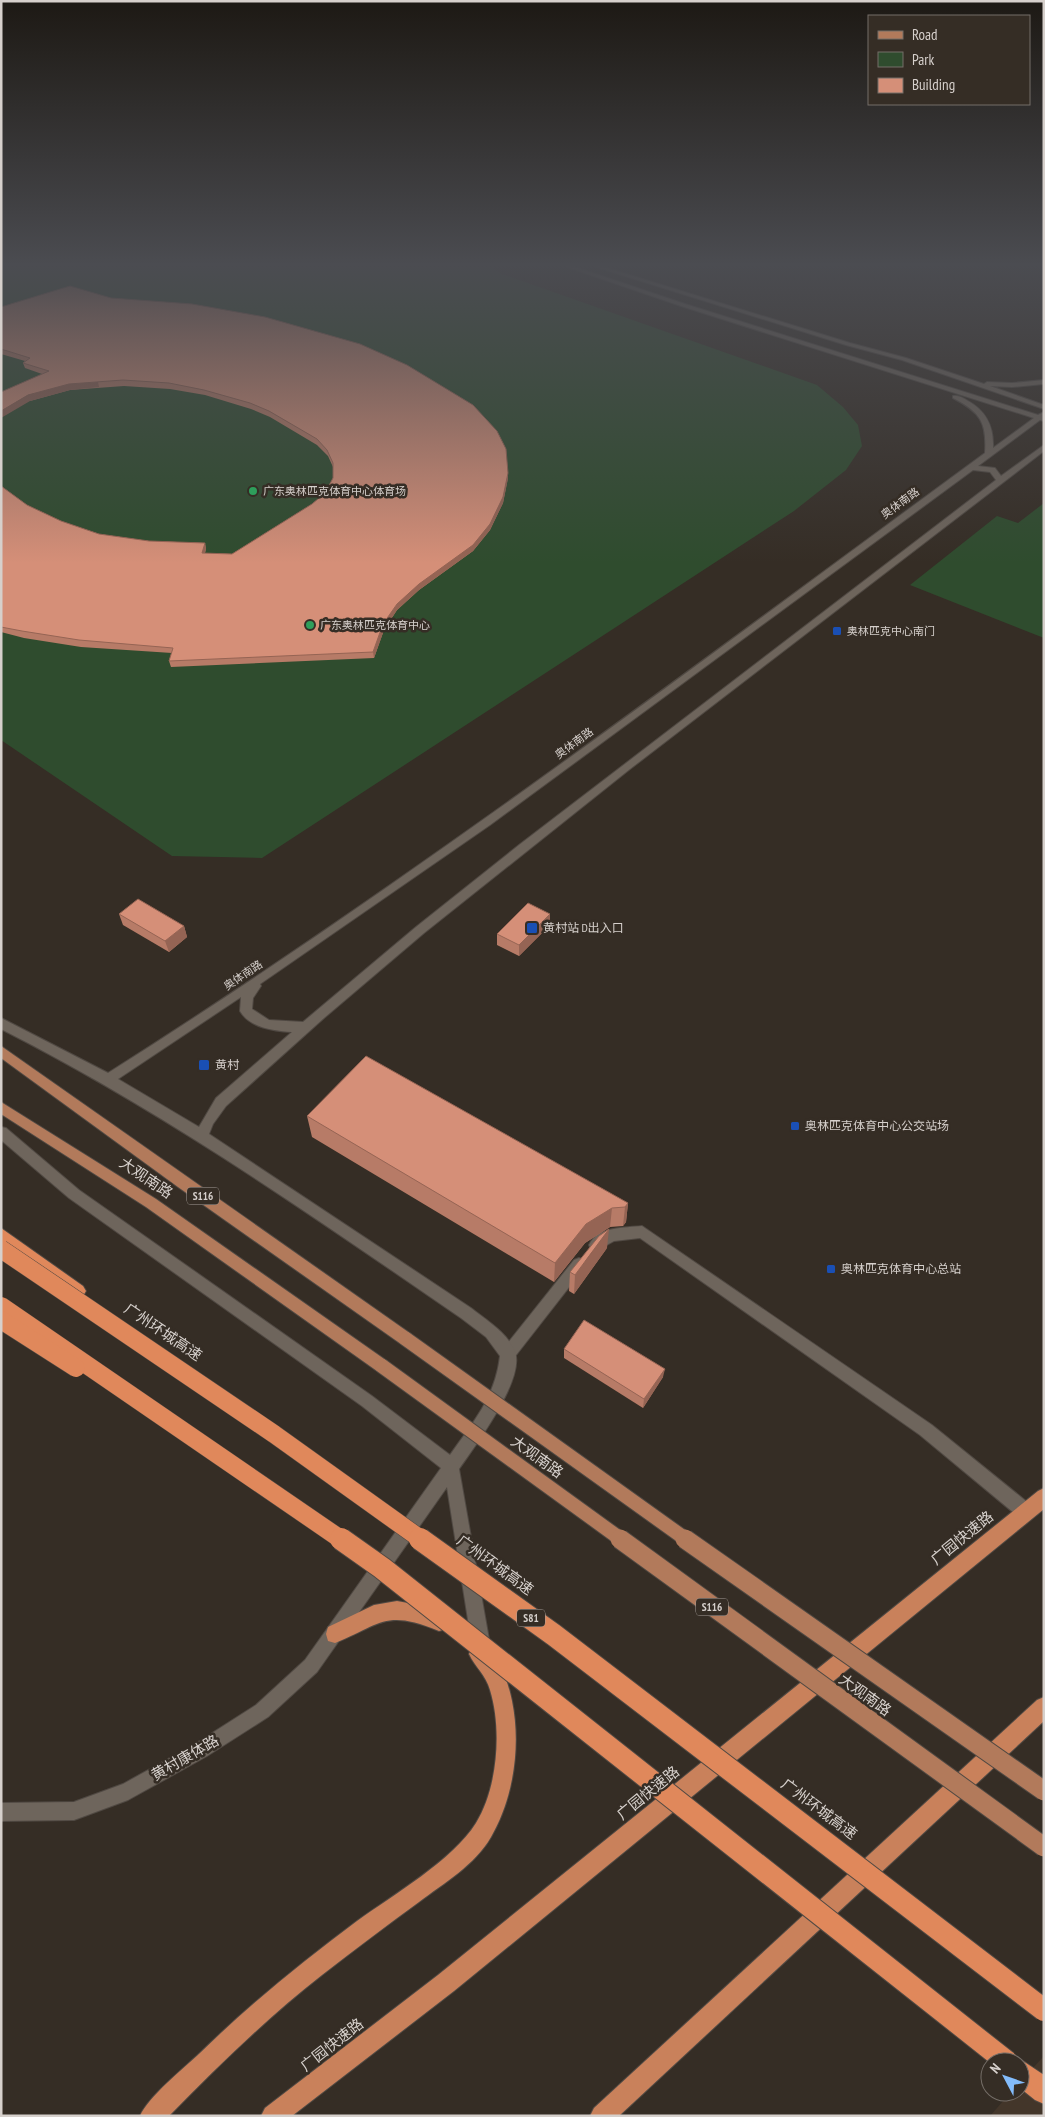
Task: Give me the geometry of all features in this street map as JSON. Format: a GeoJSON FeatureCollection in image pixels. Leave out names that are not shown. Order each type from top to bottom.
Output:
{"type":"FeatureCollection","features":[{"type":"Feature","properties":{"kind":"highway"},"geometry":{"type":"LineString","coordinates":[[1,1236],[274,1434]]}},
{"type":"Feature","properties":{"kind":"highway","name":"广州环城高速"},"geometry":{"type":"LineString","coordinates":[[1,1249],[274,1434],[554,1635],[1044,2010]]}},
{"type":"Feature","properties":{"kind":"highway"},"geometry":{"type":"LineString","coordinates":[[1,1306],[303,1511],[459,1627]]}},
{"type":"Feature","properties":{"kind":"highway"},"geometry":{"type":"LineString","coordinates":[[1,1320],[380,1568],[459,1627],[994,2052]]}},
{"type":"Feature","properties":{"kind":"highway","name":"广园快速路"},"geometry":{"type":"LineString","coordinates":[[273,2116],[446,1983],[1044,1497]]}},
{"type":"Feature","properties":{"kind":"highway"},"geometry":{"type":"LineString","coordinates":[[152,2116],[252,2021],[297,1982],[433,1878],[464,1851],[484,1829],[498,1798],[506,1744],[504,1703],[495,1674],[483,1656],[443,1624],[408,1610],[385,1612],[362,1619],[335,1634]]}},
{"type":"Feature","properties":{"kind":"highway"},"geometry":{"type":"LineString","coordinates":[[602,2116],[1044,1707]]}},
{"type":"Feature","properties":{"kind":"highway"},"geometry":{"type":"LineString","coordinates":[[1030,2080],[1044,2091]]}},
{"type":"Feature","properties":{"kind":"main road","name":"大观南路"},"geometry":{"type":"LineString","coordinates":[[1,1050],[184,1183],[406,1339],[607,1484],[1044,1791]]}},
{"type":"Feature","properties":{"kind":"main road","name":"大观南路"},"geometry":{"type":"LineString","coordinates":[[1,1107],[151,1203],[382,1366],[1044,1847]]}},
{"type":"Feature","properties":{"kind":"street"},"geometry":{"type":"LineString","coordinates":[[874,366],[1042,417]]}},
{"type":"Feature","properties":{"kind":"street"},"geometry":{"type":"LineString","coordinates":[[921,366],[1044,407]]}},
{"type":"Feature","properties":{"kind":"street"},"geometry":{"type":"LineString","coordinates":[[902,375],[919,385],[965,402],[980,413],[990,427],[989,454]]}},
{"type":"Feature","properties":{"kind":"street"},"geometry":{"type":"LineString","coordinates":[[955,378],[992,385],[1044,382]]}},
{"type":"Feature","properties":{"kind":"street","name":"奥体南路"},"geometry":{"type":"LineString","coordinates":[[110,1078],[259,979],[486,823],[970,467],[1042,417]]}},
{"type":"Feature","properties":{"kind":"street"},"geometry":{"type":"LineString","coordinates":[[202,1136],[207,1122],[221,1102],[435,917],[522,846],[1044,447]]}},
{"type":"Feature","properties":{"kind":"street"},"geometry":{"type":"LineString","coordinates":[[1031,457],[1044,456]]}},
{"type":"Feature","properties":{"kind":"street"},"geometry":{"type":"LineString","coordinates":[[970,467],[992,470],[1000,480]]}},
{"type":"Feature","properties":{"kind":"street"},"geometry":{"type":"LineString","coordinates":[[259,979],[247,997],[246,1011],[254,1019],[270,1025],[308,1026]]}},
{"type":"Feature","properties":{"kind":"street"},"geometry":{"type":"LineString","coordinates":[[1,1023],[110,1078],[202,1136],[466,1313],[491,1332],[508,1354],[591,1249],[611,1235],[642,1232],[926,1430],[1026,1512]]}},
{"type":"Feature","properties":{"kind":"street"},"geometry":{"type":"LineString","coordinates":[[1,1132],[74,1194],[367,1401],[451,1466],[483,1656]]}},
{"type":"Feature","properties":{"kind":"street","name":"黄村康体路"},"geometry":{"type":"LineString","coordinates":[[1,1812],[74,1811],[128,1791],[201,1750],[262,1711],[311,1666],[488,1414],[505,1378],[508,1354]]}},
{"type":"Feature","properties":{"kind":"shaded area"},"geometry":{"type":"Polygon","coordinates":[[[1044,2056],[1044,2116],[990,2116],[1002,2102],[1030,2102],[1030,2071],[1044,2056]]]}},
{"type":"Feature","properties":{"kind":"green space","name":"广东奥林匹克体育中心"},"geometry":{"type":"Polygon","coordinates":[[[1,366],[762,366],[817,385],[843,407],[858,425],[862,446],[846,470],[794,511],[262,858],[172,856],[1,740],[1,366]]]}},
{"type":"Feature","properties":{"kind":"green space"},"geometry":{"type":"Polygon","coordinates":[[[1044,503],[1044,638],[910,585],[997,516],[1018,523],[1044,503]]]}},
{"type":"Feature","properties":{"kind":"building"},"geometry":{"type":"Polygon","coordinates":[[[32,366],[408,366],[473,405],[497,431],[506,449],[508,473],[503,497],[490,524],[473,545],[419,584],[397,604],[383,624],[373,652],[169,661],[173,648],[79,640],[1,627],[1,486],[27,505],[61,521],[99,534],[149,541],[205,543],[202,553],[232,554],[312,504],[325,493],[333,478],[333,463],[327,450],[317,439],[269,411],[250,403],[204,390],[169,383],[123,380],[69,384],[28,395],[1,411],[1,392],[49,371],[32,366]]]}},
{"type":"Feature","properties":{"kind":"building"},"geometry":{"type":"Polygon","coordinates":[[[138,899],[184,926],[165,941],[119,914],[138,899]]]}},
{"type":"Feature","properties":{"kind":"building"},"geometry":{"type":"Polygon","coordinates":[[[528,903],[550,914],[519,945],[497,934],[528,903]]]}},
{"type":"Feature","properties":{"kind":"building"},"geometry":{"type":"Polygon","coordinates":[[[366,1056],[628,1203],[625,1207],[612,1208],[586,1224],[555,1263],[307,1116],[366,1056]]]}},
{"type":"Feature","properties":{"kind":"building"},"geometry":{"type":"Polygon","coordinates":[[[609,1229],[575,1275],[570,1272],[599,1236],[609,1229]]]}},
{"type":"Feature","properties":{"kind":"building"},"geometry":{"type":"Polygon","coordinates":[[[584,1320],[665,1369],[644,1399],[564,1349],[584,1320]]]}},
{"type":"Feature","properties":{"kind":"place","name":"广东奥林匹克体育中心体育场"},"geometry":{"type":"Point","coordinates":[253,491]}},
{"type":"Feature","properties":{"kind":"place","name":"广东奥林匹克体育中心"},"geometry":{"type":"Point","coordinates":[310,625]}},
{"type":"Feature","properties":{"kind":"place","name":"奥林匹克中心南门"},"geometry":{"type":"Point","coordinates":[837,631]}},
{"type":"Feature","properties":{"kind":"place","name":"黄村站 D出入口"},"geometry":{"type":"Point","coordinates":[532,928]}},
{"type":"Feature","properties":{"kind":"place","name":"黄村"},"geometry":{"type":"Point","coordinates":[204,1065]}},
{"type":"Feature","properties":{"kind":"place","name":"奥林匹克体育中心公交站场"},"geometry":{"type":"Point","coordinates":[795,1126]}},
{"type":"Feature","properties":{"kind":"place","name":"奥林匹克体育中心总站"},"geometry":{"type":"Point","coordinates":[831,1269]}}]}
